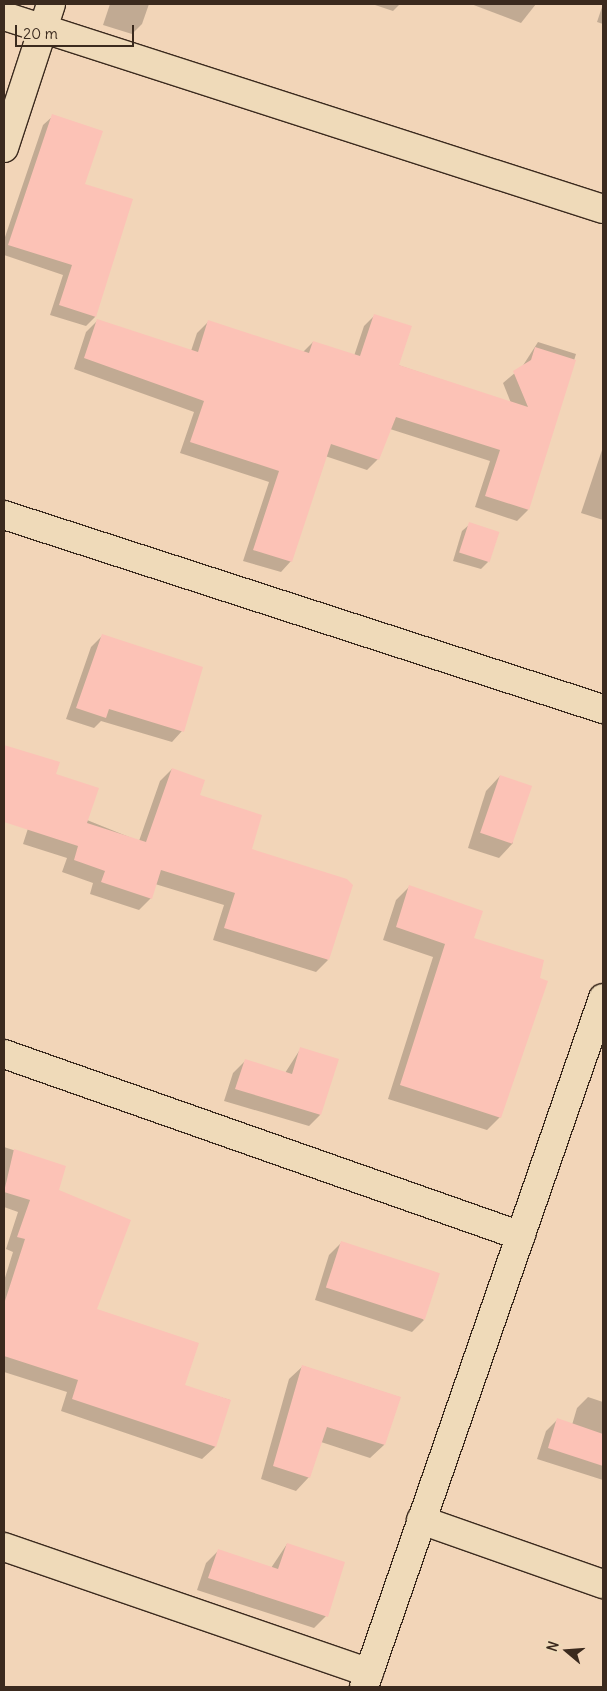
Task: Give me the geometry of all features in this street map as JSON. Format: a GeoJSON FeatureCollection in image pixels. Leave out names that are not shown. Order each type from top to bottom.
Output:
{"type":"FeatureCollection","features":[{"type":"Feature","properties":{"kind":"street"},"geometry":{"type":"LineString","coordinates":[[4,16],[47,16],[603,210]]}},
{"type":"Feature","properties":{"kind":"street"},"geometry":{"type":"LineString","coordinates":[[4,148],[47,16]]}},
{"type":"Feature","properties":{"kind":"street"},"geometry":{"type":"LineString","coordinates":[[4,515],[603,709]]}},
{"type":"Feature","properties":{"kind":"street"},"geometry":{"type":"LineString","coordinates":[[4,1547],[367,1680],[603,998]]}},
{"type":"Feature","properties":{"kind":"street"},"geometry":{"type":"LineString","coordinates":[[4,1054],[521,1236]]}},
{"type":"Feature","properties":{"kind":"street"},"geometry":{"type":"LineString","coordinates":[[421,1520],[603,1584]]}},
{"type":"Feature","properties":{"kind":"building"},"geometry":{"type":"Polygon","coordinates":[[[52,114],[103,131],[85,184],[133,199],[96,317],[59,305],[72,265],[8,245],[52,114]]]}},
{"type":"Feature","properties":{"kind":"building"},"geometry":{"type":"Polygon","coordinates":[[[374,314],[412,326],[399,365],[528,407],[513,371],[531,360],[535,347],[576,360],[529,510],[485,496],[500,450],[396,417],[379,460],[331,444],[292,562],[253,550],[279,471],[190,442],[204,401],[84,358],[97,319],[198,352],[208,320],[309,353],[313,341],[360,356],[374,314]]]}},
{"type":"Feature","properties":{"kind":"building"},"geometry":{"type":"Polygon","coordinates":[[[469,522],[499,532],[490,562],[459,552],[469,522]]]}},
{"type":"Feature","properties":{"kind":"building"},"geometry":{"type":"Polygon","coordinates":[[[102,634],[203,667],[184,732],[109,709],[106,718],[76,708],[102,634]]]}},
{"type":"Feature","properties":{"kind":"building"},"geometry":{"type":"Polygon","coordinates":[[[4,745],[60,762],[56,774],[99,788],[87,823],[146,842],[172,768],[205,780],[200,795],[262,815],[252,849],[347,879],[353,885],[329,960],[224,928],[235,893],[161,870],[152,899],[101,882],[105,871],[74,860],[78,846],[4,822],[4,745]]]}},
{"type":"Feature","properties":{"kind":"building"},"geometry":{"type":"Polygon","coordinates":[[[500,775],[532,786],[512,844],[480,833],[500,775]]]}},
{"type":"Feature","properties":{"kind":"building"},"geometry":{"type":"Polygon","coordinates":[[[409,885],[483,911],[474,938],[544,960],[540,978],[548,981],[501,1118],[400,1085],[445,944],[396,927],[409,885]]]}},
{"type":"Feature","properties":{"kind":"building"},"geometry":{"type":"Polygon","coordinates":[[[300,1047],[339,1059],[321,1115],[235,1089],[245,1059],[292,1074],[300,1047]]]}},
{"type":"Feature","properties":{"kind":"building"},"geometry":{"type":"Polygon","coordinates":[[[14,1149],[66,1166],[59,1190],[131,1220],[97,1309],[199,1343],[185,1385],[231,1400],[216,1447],[72,1399],[78,1380],[4,1356],[4,1304],[25,1239],[17,1237],[30,1200],[4,1192],[14,1149]]]}},
{"type":"Feature","properties":{"kind":"building"},"geometry":{"type":"Polygon","coordinates":[[[341,1241],[440,1273],[425,1320],[326,1288],[341,1241]]]}},
{"type":"Feature","properties":{"kind":"building"},"geometry":{"type":"Polygon","coordinates":[[[302,1365],[401,1397],[385,1445],[327,1427],[310,1478],[273,1466],[302,1365]]]}},
{"type":"Feature","properties":{"kind":"building"},"geometry":{"type":"Polygon","coordinates":[[[557,1418],[603,1434],[603,1466],[548,1448],[557,1418]]]}},
{"type":"Feature","properties":{"kind":"building"},"geometry":{"type":"Polygon","coordinates":[[[287,1543],[345,1562],[328,1617],[208,1578],[218,1549],[278,1569],[287,1543]]]}}]}
